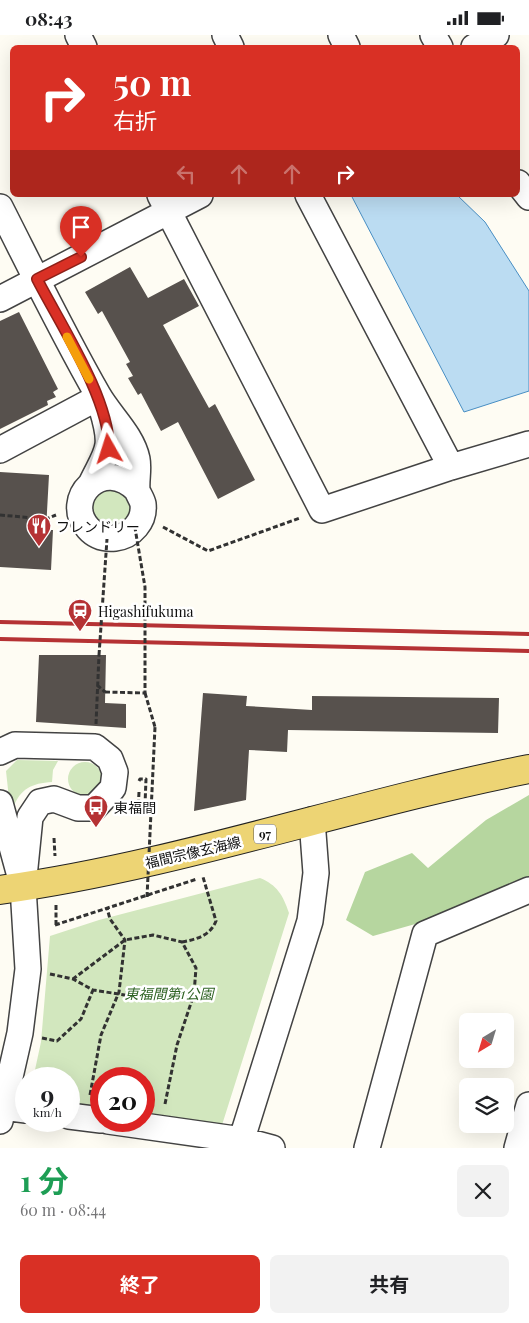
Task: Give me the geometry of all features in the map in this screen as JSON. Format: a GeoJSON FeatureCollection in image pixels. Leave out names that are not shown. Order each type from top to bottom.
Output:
{"type":"FeatureCollection","features":[{"type":"Feature","properties":{"kind":"main road","name":"福間宗像玄海線"},"geometry":{"type":"LineString","coordinates":[[11,888],[188,854],[312,820],[529,769]]}},
{"type":"Feature","properties":{"kind":"street"},"geometry":{"type":"LineString","coordinates":[[478,45],[496,35]]}},
{"type":"Feature","properties":{"kind":"street"},"geometry":{"type":"LineString","coordinates":[[520,186],[529,197]]}},
{"type":"Feature","properties":{"kind":"street"},"geometry":{"type":"LineString","coordinates":[[0,299],[164,203],[191,197]]}},
{"type":"Feature","properties":{"kind":"street"},"geometry":{"type":"LineString","coordinates":[[309,197],[451,467]]}},
{"type":"Feature","properties":{"kind":"street"},"geometry":{"type":"LineString","coordinates":[[164,203],[322,510],[451,467],[529,444]]}},
{"type":"Feature","properties":{"kind":"street"},"geometry":{"type":"LineString","coordinates":[[0,207],[99,397],[127,437],[137,459],[137,490]]}},
{"type":"Feature","properties":{"kind":"street"},"geometry":{"type":"LineString","coordinates":[[0,450],[99,397]]}},
{"type":"Feature","properties":{"kind":"street"},"geometry":{"type":"LineString","coordinates":[[91,484],[102,478],[116,476],[128,481],[137,490],[143,503],[138,522],[122,537],[107,539],[96,535],[87,528],[80,507],[83,494],[91,484],[109,449],[107,424],[99,397]]}},
{"type":"Feature","properties":{"kind":"street"},"geometry":{"type":"LineString","coordinates":[[0,753],[15,745],[95,747],[110,759],[115,771],[113,788],[94,808],[78,808],[54,799],[40,802],[30,817],[11,888]]}},
{"type":"Feature","properties":{"kind":"street"},"geometry":{"type":"LineString","coordinates":[[0,803],[11,888],[28,969],[20,1033],[7,1104]]}},
{"type":"Feature","properties":{"kind":"street"},"geometry":{"type":"LineString","coordinates":[[240,1144],[310,921],[316,873],[312,820]]}},
{"type":"Feature","properties":{"kind":"street"},"geometry":{"type":"LineString","coordinates":[[367,1148],[425,934],[529,890]]}},
{"type":"Feature","properties":{"kind":"street"},"geometry":{"type":"LineString","coordinates":[[517,1148],[529,1105]]}},
{"type":"Feature","properties":{"kind":"street"},"geometry":{"type":"LineString","coordinates":[[155,1128],[272,1148]]}},
{"type":"Feature","properties":{"kind":"path"},"geometry":{"type":"LineString","coordinates":[[0,515],[46,519],[80,507]]}},
{"type":"Feature","properties":{"kind":"path"},"geometry":{"type":"LineString","coordinates":[[147,897],[155,727],[146,693],[145,587],[138,522],[208,551],[322,510]]}},
{"type":"Feature","properties":{"kind":"path"},"geometry":{"type":"LineString","coordinates":[[96,725],[107,539]]}},
{"type":"Feature","properties":{"kind":"path"},"geometry":{"type":"LineString","coordinates":[[97,685],[105,692],[146,693]]}},
{"type":"Feature","properties":{"kind":"path"},"geometry":{"type":"LineString","coordinates":[[138,812],[140,779],[146,779],[145,805],[152,805]]}},
{"type":"Feature","properties":{"kind":"path"},"geometry":{"type":"LineString","coordinates":[[56,925],[204,877],[216,921],[213,929],[199,938],[182,942],[153,935],[126,940],[73,979]]}},
{"type":"Feature","properties":{"kind":"path"},"geometry":{"type":"LineString","coordinates":[[97,1067],[101,1035],[119,992],[126,940],[110,919],[107,908]]}},
{"type":"Feature","properties":{"kind":"path"},"geometry":{"type":"LineString","coordinates":[[161,1129],[176,1045],[194,994],[196,969],[182,942]]}},
{"type":"Feature","properties":{"kind":"path"},"geometry":{"type":"LineString","coordinates":[[28,969],[73,979],[93,989],[119,992],[144,998],[194,994]]}},
{"type":"Feature","properties":{"kind":"path"},"geometry":{"type":"LineString","coordinates":[[20,1033],[57,1041],[81,1019],[93,989]]}},
{"type":"Feature","properties":{"kind":"green space"},"geometry":{"type":"Polygon","coordinates":[[[107,487],[115,487],[122,490],[128,496],[131,507],[128,518],[122,524],[115,527],[107,527],[100,524],[94,518],[91,511],[91,503],[94,496],[100,490],[107,487]]]}},
{"type":"Feature","properties":{"kind":"green space"},"geometry":{"type":"Polygon","coordinates":[[[17,760],[58,761],[53,770],[52,782],[28,788],[19,796],[13,808],[10,808],[6,771],[17,760]]]}},
{"type":"Feature","properties":{"kind":"green space"},"geometry":{"type":"Polygon","coordinates":[[[85,762],[92,763],[97,767],[101,772],[101,786],[97,791],[92,795],[85,796],[78,795],[73,791],[69,786],[68,779],[69,772],[73,767],[78,763],[85,762]]]}},
{"type":"Feature","properties":{"kind":"green space"},"geometry":{"type":"Polygon","coordinates":[[[529,795],[529,879],[454,913],[373,936],[346,920],[365,872],[412,853],[428,868],[486,820],[529,795]]]}},
{"type":"Feature","properties":{"kind":"green space","name":"東福間第1公園"},"geometry":{"type":"Polygon","coordinates":[[[260,878],[279,891],[289,913],[222,1125],[155,1117],[155,1067],[90,1067],[90,1110],[80,1109],[80,1067],[36,1067],[41,1042],[50,936],[99,920],[260,878]]]}},
{"type":"Feature","properties":{"kind":"water"},"geometry":{"type":"Polygon","coordinates":[[[352,197],[459,197],[485,222],[529,291],[529,391],[464,412],[352,197]]]}},
{"type":"Feature","properties":{"kind":"building"},"geometry":{"type":"Polygon","coordinates":[[[130,267],[148,298],[184,279],[199,306],[163,325],[209,408],[215,404],[255,480],[218,499],[178,422],[161,431],[141,393],[138,395],[128,378],[133,376],[126,364],[130,362],[102,311],[98,314],[85,292],[130,267]]]}},
{"type":"Feature","properties":{"kind":"building"},"geometry":{"type":"Polygon","coordinates":[[[19,312],[58,389],[53,392],[56,397],[47,401],[48,405],[0,429],[0,321],[19,312]]]}},
{"type":"Feature","properties":{"kind":"building"},"geometry":{"type":"Polygon","coordinates":[[[0,472],[49,475],[46,530],[53,530],[51,570],[0,567],[0,472]]]}},
{"type":"Feature","properties":{"kind":"building"},"geometry":{"type":"Polygon","coordinates":[[[39,655],[106,655],[105,703],[126,704],[126,728],[36,722],[39,655]]]}},
{"type":"Feature","properties":{"kind":"building"},"geometry":{"type":"Polygon","coordinates":[[[203,693],[247,696],[246,706],[312,710],[312,696],[499,698],[498,733],[288,730],[287,752],[249,750],[246,800],[194,811],[203,693]]]}},
{"type":"Feature","properties":{"kind":"railway"},"geometry":{"type":"LineString","coordinates":[[0,622],[529,634]]}},
{"type":"Feature","properties":{"kind":"railway"},"geometry":{"type":"LineString","coordinates":[[0,639],[529,651]]}},
{"type":"Feature","properties":{"kind":"slow traffic"},"geometry":{"type":"LineString","coordinates":[[67,337],[89,379]]}},
{"type":"Feature","properties":{"kind":"place","name":"フレンドリー"},"geometry":{"type":"Point","coordinates":[39,547]}},
{"type":"Feature","properties":{"kind":"place","name":"Higashifukuma"},"geometry":{"type":"Point","coordinates":[80,632]}},
{"type":"Feature","properties":{"kind":"place","name":"東福間"},"geometry":{"type":"Point","coordinates":[96,828]}},
{"type":"Feature","properties":{"kind":"route"},"geometry":{"type":"LineString","coordinates":[[81,257],[37,279],[99,397],[107,424],[109,449]]}}]}
